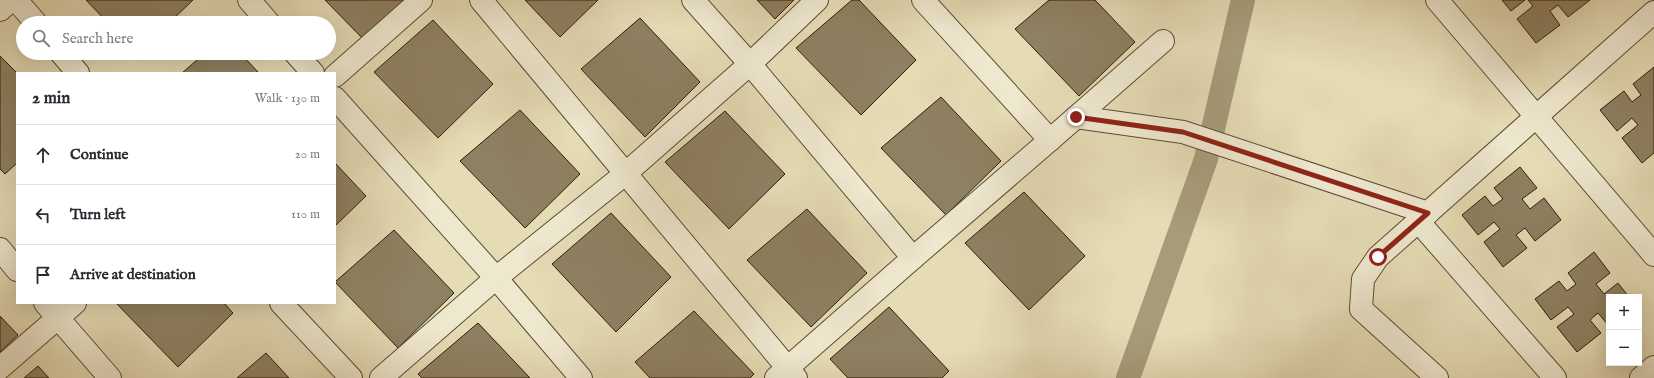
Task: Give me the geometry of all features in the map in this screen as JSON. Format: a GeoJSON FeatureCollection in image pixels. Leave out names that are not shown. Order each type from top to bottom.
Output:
{"type":"FeatureCollection","features":[{"type":"Feature","properties":{"kind":"street"},"geometry":{"type":"LineString","coordinates":[[0,10],[11,0]]}},
{"type":"Feature","properties":{"kind":"street"},"geometry":{"type":"LineString","coordinates":[[16,0],[30,16]]}},
{"type":"Feature","properties":{"kind":"street"},"geometry":{"type":"LineString","coordinates":[[249,0],[263,16]]}},
{"type":"Feature","properties":{"kind":"street"},"geometry":{"type":"LineString","coordinates":[[336,75],[421,0]]}},
{"type":"Feature","properties":{"kind":"street"},"geometry":{"type":"LineString","coordinates":[[481,0],[625,174],[786,375],[913,258],[1163,41]]}},
{"type":"Feature","properties":{"kind":"street"},"geometry":{"type":"LineString","coordinates":[[693,0],[750,64],[913,258]]}},
{"type":"Feature","properties":{"kind":"street"},"geometry":{"type":"LineString","coordinates":[[382,378],[496,278],[625,174],[750,64],[817,0]]}},
{"type":"Feature","properties":{"kind":"street"},"geometry":{"type":"LineString","coordinates":[[923,0],[1050,140]]}},
{"type":"Feature","properties":{"kind":"street"},"geometry":{"type":"LineString","coordinates":[[1437,0],[1654,255]]}},
{"type":"Feature","properties":{"kind":"street"},"geometry":{"type":"LineString","coordinates":[[1437,378],[1362,310],[1363,279],[1378,257],[1654,12]]}},
{"type":"Feature","properties":{"kind":"street"},"geometry":{"type":"LineString","coordinates":[[67,60],[77,72]]}},
{"type":"Feature","properties":{"kind":"street"},"geometry":{"type":"LineString","coordinates":[[301,60],[312,72]]}},
{"type":"Feature","properties":{"kind":"street"},"geometry":{"type":"LineString","coordinates":[[336,99],[496,278],[581,378]]}},
{"type":"Feature","properties":{"kind":"street"},"geometry":{"type":"LineString","coordinates":[[1076,117],[1183,132],[1239,150],[1423,217],[1555,378]]}},
{"type":"Feature","properties":{"kind":"street"},"geometry":{"type":"LineString","coordinates":[[0,249],[16,269]]}},
{"type":"Feature","properties":{"kind":"street"},"geometry":{"type":"LineString","coordinates":[[0,368],[51,311],[72,304]]}},
{"type":"Feature","properties":{"kind":"street"},"geometry":{"type":"LineString","coordinates":[[282,304],[351,378]]}},
{"type":"Feature","properties":{"kind":"street"},"geometry":{"type":"LineString","coordinates":[[51,311],[110,378]]}},
{"type":"Feature","properties":{"kind":"street"},"geometry":{"type":"LineString","coordinates":[[1641,378],[1654,367]]}},
{"type":"Feature","properties":{"kind":"building"},"geometry":{"type":"Polygon","coordinates":[[[86,0],[193,0],[176,16],[101,16],[86,0]]]}},
{"type":"Feature","properties":{"kind":"building"},"geometry":{"type":"Polygon","coordinates":[[[325,0],[405,0],[364,40],[325,0]]]}},
{"type":"Feature","properties":{"kind":"building"},"geometry":{"type":"Polygon","coordinates":[[[525,0],[598,0],[560,37],[525,0]]]}},
{"type":"Feature","properties":{"kind":"building"},"geometry":{"type":"Polygon","coordinates":[[[757,0],[794,0],[775,19],[757,0]]]}},
{"type":"Feature","properties":{"kind":"building"},"geometry":{"type":"Polygon","coordinates":[[[852,0],[859,0],[916,60],[861,115],[796,48],[852,0]]]}},
{"type":"Feature","properties":{"kind":"building"},"geometry":{"type":"Polygon","coordinates":[[[1049,0],[1095,0],[1135,42],[1079,96],[1015,29],[1049,0]]]}},
{"type":"Feature","properties":{"kind":"building"},"geometry":{"type":"Polygon","coordinates":[[[1502,0],[1525,0],[1511,11],[1502,0]]]}},
{"type":"Feature","properties":{"kind":"building"},"geometry":{"type":"Polygon","coordinates":[[[1528,0],[1590,0],[1568,17],[1558,5],[1550,11],[1560,25],[1536,43],[1517,19],[1533,6],[1528,0]]]}},
{"type":"Feature","properties":{"kind":"building"},"geometry":{"type":"Polygon","coordinates":[[[640,18],[700,82],[645,137],[581,69],[640,18]]]}},
{"type":"Feature","properties":{"kind":"building"},"geometry":{"type":"Polygon","coordinates":[[[433,20],[493,84],[438,138],[374,72],[433,20]]]}},
{"type":"Feature","properties":{"kind":"building"},"geometry":{"type":"Polygon","coordinates":[[[0,56],[16,72],[16,164],[5,174],[0,169],[0,56]]]}},
{"type":"Feature","properties":{"kind":"building"},"geometry":{"type":"Polygon","coordinates":[[[197,60],[247,60],[258,72],[183,72],[197,60]]]}},
{"type":"Feature","properties":{"kind":"building"},"geometry":{"type":"Polygon","coordinates":[[[1654,67],[1654,153],[1642,163],[1622,138],[1638,125],[1632,118],[1617,131],[1600,110],[1624,91],[1632,102],[1641,95],[1633,84],[1654,67]]]}},
{"type":"Feature","properties":{"kind":"building"},"geometry":{"type":"Polygon","coordinates":[[[941,97],[1001,161],[946,215],[881,148],[941,97]]]}},
{"type":"Feature","properties":{"kind":"building"},"geometry":{"type":"Polygon","coordinates":[[[520,110],[580,174],[525,228],[460,161],[520,110]]]}},
{"type":"Feature","properties":{"kind":"building"},"geometry":{"type":"Polygon","coordinates":[[[725,111],[785,174],[729,229],[665,162],[725,111]]]}},
{"type":"Feature","properties":{"kind":"building"},"geometry":{"type":"Polygon","coordinates":[[[336,164],[366,196],[336,225],[336,164]]]}},
{"type":"Feature","properties":{"kind":"building"},"geometry":{"type":"Polygon","coordinates":[[[1520,167],[1537,188],[1522,199],[1530,209],[1544,198],[1561,220],[1535,241],[1525,228],[1516,235],[1527,248],[1503,267],[1484,242],[1500,229],[1494,222],[1478,235],[1462,215],[1485,196],[1493,206],[1503,199],[1494,188],[1520,167]]]}},
{"type":"Feature","properties":{"kind":"building"},"geometry":{"type":"Polygon","coordinates":[[[1024,192],[1085,256],[1029,310],[965,243],[1024,192]]]}},
{"type":"Feature","properties":{"kind":"building"},"geometry":{"type":"Polygon","coordinates":[[[807,209],[867,273],[811,327],[747,260],[807,209]]]}},
{"type":"Feature","properties":{"kind":"building"},"geometry":{"type":"Polygon","coordinates":[[[611,213],[671,277],[616,332],[552,264],[611,213]]]}},
{"type":"Feature","properties":{"kind":"building"},"geometry":{"type":"Polygon","coordinates":[[[394,230],[454,293],[398,348],[336,283],[336,281],[394,230]]]}},
{"type":"Feature","properties":{"kind":"building"},"geometry":{"type":"Polygon","coordinates":[[[1594,252],[1610,273],[1596,284],[1604,294],[1618,283],[1627,294],[1606,294],[1606,322],[1598,313],[1590,320],[1601,333],[1577,352],[1557,327],[1574,314],[1568,307],[1551,320],[1535,299],[1559,281],[1567,291],[1576,284],[1568,273],[1594,252]]]}},
{"type":"Feature","properties":{"kind":"building"},"geometry":{"type":"Polygon","coordinates":[[[117,304],[225,304],[233,313],[178,367],[117,304]]]}},
{"type":"Feature","properties":{"kind":"building"},"geometry":{"type":"Polygon","coordinates":[[[889,307],[949,371],[942,378],[848,378],[830,359],[889,307]]]}},
{"type":"Feature","properties":{"kind":"building"},"geometry":{"type":"Polygon","coordinates":[[[694,311],[754,374],[750,378],[650,378],[635,362],[694,311]]]}},
{"type":"Feature","properties":{"kind":"building"},"geometry":{"type":"Polygon","coordinates":[[[0,316],[18,335],[0,352],[0,316]]]}},
{"type":"Feature","properties":{"kind":"building"},"geometry":{"type":"Polygon","coordinates":[[[478,323],[530,378],[422,378],[418,374],[478,323]]]}},
{"type":"Feature","properties":{"kind":"building"},"geometry":{"type":"Polygon","coordinates":[[[266,353],[289,378],[237,378],[266,353]]]}},
{"type":"Feature","properties":{"kind":"building"},"geometry":{"type":"Polygon","coordinates":[[[38,366],[49,378],[24,378],[38,366]]]}},
{"type":"Feature","properties":{"kind":"waterway"},"geometry":{"type":"LineString","coordinates":[[1128,378],[1206,159],[1243,0]]}},
{"type":"Feature","properties":{"kind":"route"},"geometry":{"type":"LineString","coordinates":[[1076,117],[1183,132],[1428,213],[1378,257]]}}]}
